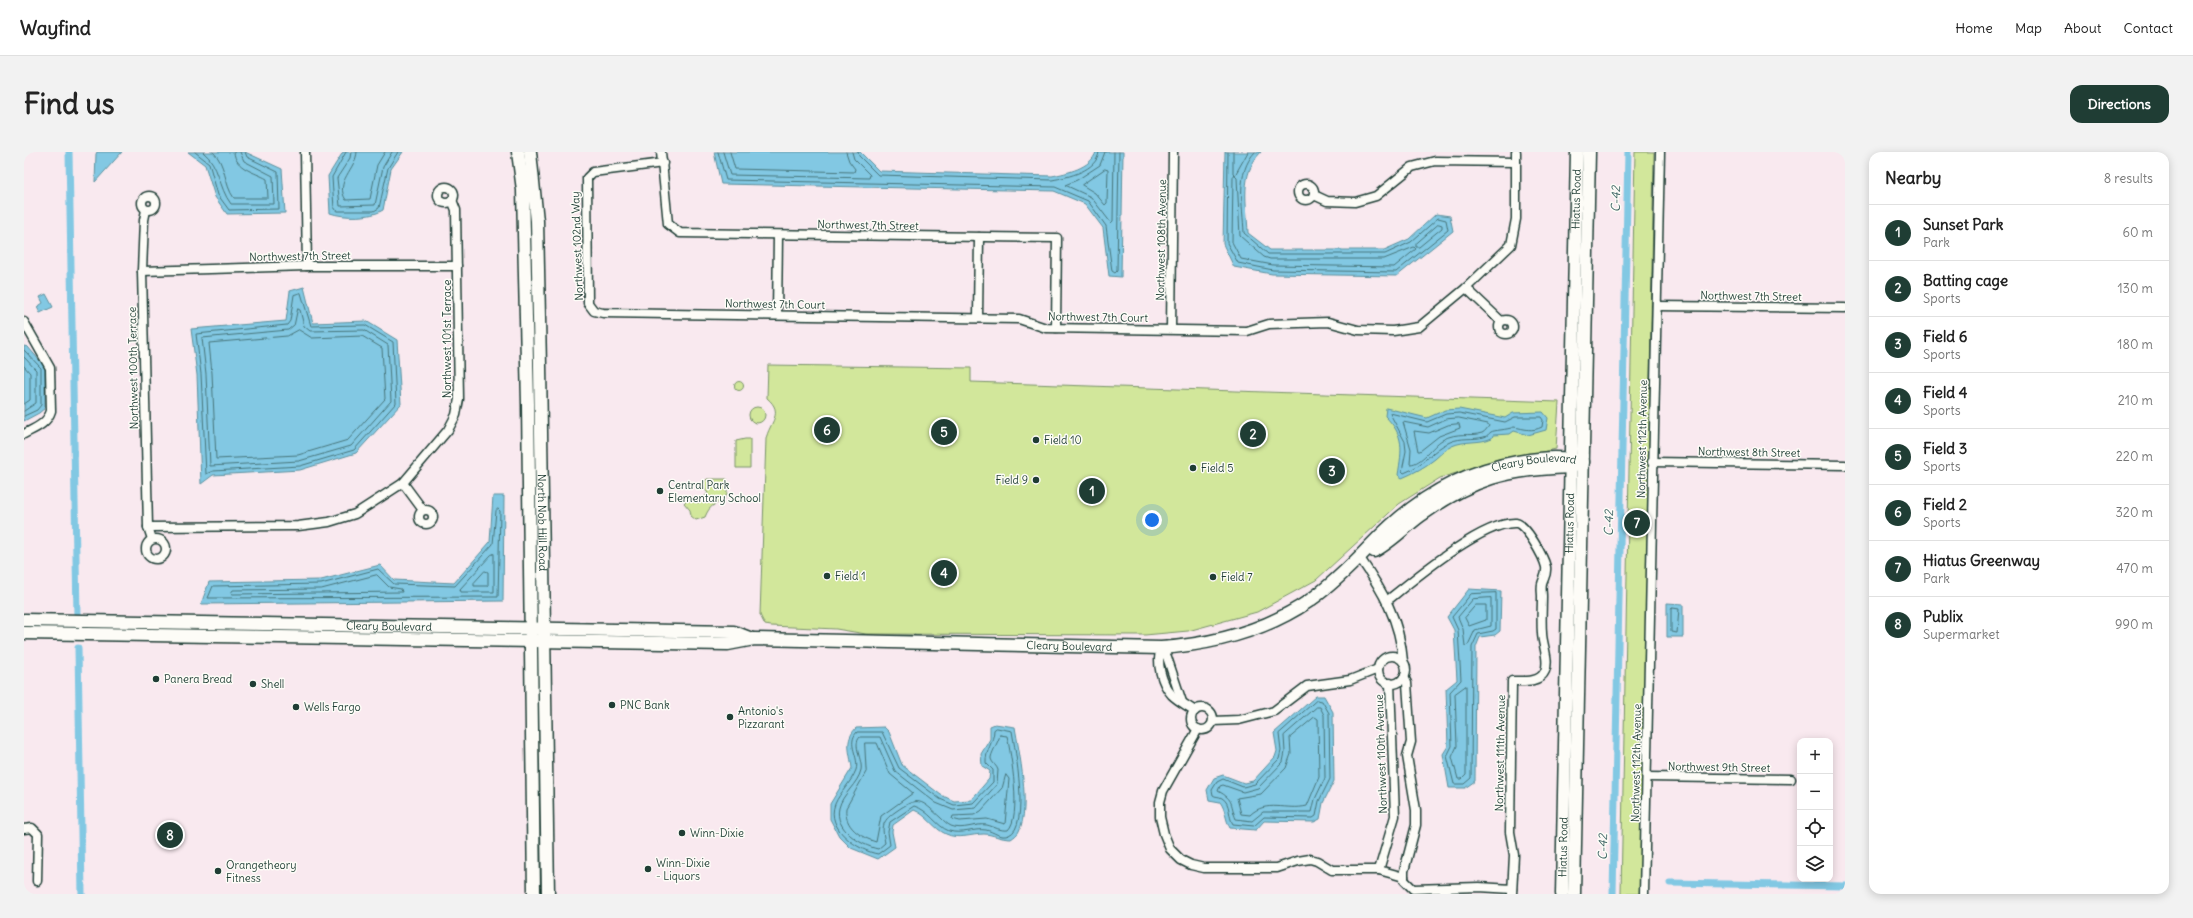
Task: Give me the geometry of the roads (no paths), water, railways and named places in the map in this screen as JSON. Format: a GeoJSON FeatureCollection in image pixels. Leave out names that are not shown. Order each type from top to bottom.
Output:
{"type":"FeatureCollection","features":[{"type":"Feature","properties":{"kind":"main road","name":"North Nob Hill Road"},"geometry":{"type":"LineString","coordinates":[[518,152],[523,190],[528,404],[534,894]]}},
{"type":"Feature","properties":{"kind":"main road","name":"North Nob Hill Road"},"geometry":{"type":"LineString","coordinates":[[530,152],[537,221],[548,894]]}},
{"type":"Feature","properties":{"kind":"main road","name":"Hiatus Road"},"geometry":{"type":"LineString","coordinates":[[1562,894],[1577,152]]}},
{"type":"Feature","properties":{"kind":"main road","name":"Hiatus Road"},"geometry":{"type":"LineString","coordinates":[[1574,894],[1589,152]]}},
{"type":"Feature","properties":{"kind":"main road","name":"Cleary Boulevard"},"geometry":{"type":"LineString","coordinates":[[24,633],[530,642],[543,636],[728,644],[754,639],[1161,648],[1213,642],[1262,626],[1309,601],[1328,587],[1360,558],[1370,545],[1410,510],[1433,493],[1455,481],[1485,470],[1514,463],[1583,462]]}},
{"type":"Feature","properties":{"kind":"main road","name":"Cleary Boulevard"},"geometry":{"type":"LineString","coordinates":[[24,620],[530,628],[543,636]]}},
{"type":"Feature","properties":{"kind":"street"},"geometry":{"type":"LineString","coordinates":[[305,152],[307,266]]}},
{"type":"Feature","properties":{"kind":"street"},"geometry":{"type":"LineString","coordinates":[[661,152],[663,163]]}},
{"type":"Feature","properties":{"kind":"street","name":"Northwest 108th Avenue"},"geometry":{"type":"LineString","coordinates":[[1171,329],[1173,152]]}},
{"type":"Feature","properties":{"kind":"street"},"geometry":{"type":"LineString","coordinates":[[1501,321],[1466,288],[1511,245],[1516,219],[1516,152]]}},
{"type":"Feature","properties":{"kind":"street","name":"Northwest 112th Avenue"},"geometry":{"type":"LineString","coordinates":[[1644,894],[1652,462],[1660,152]]}},
{"type":"Feature","properties":{"kind":"street"},"geometry":{"type":"LineString","coordinates":[[1314,195],[1327,201],[1355,202],[1376,196],[1412,168],[1435,161],[1516,162]]}},
{"type":"Feature","properties":{"kind":"street","name":"Northwest 7th Street"},"geometry":{"type":"LineString","coordinates":[[663,163],[668,224],[680,233],[1056,238],[1056,328]]}},
{"type":"Feature","properties":{"kind":"street","name":"Northwest 102nd Way"},"geometry":{"type":"LineString","coordinates":[[594,311],[588,303],[587,178],[593,172],[663,163]]}},
{"type":"Feature","properties":{"kind":"street","name":"Northwest 101st Terrace"},"geometry":{"type":"LineString","coordinates":[[148,527],[298,526],[329,522],[355,514],[403,483],[448,430],[456,415],[459,399],[456,210],[452,200]]}},
{"type":"Feature","properties":{"kind":"street","name":"Northwest 100th Terrace"},"geometry":{"type":"LineString","coordinates":[[146,210],[144,220],[142,271],[148,527],[152,539]]}},
{"type":"Feature","properties":{"kind":"street"},"geometry":{"type":"LineString","coordinates":[[777,315],[778,235]]}},
{"type":"Feature","properties":{"kind":"street"},"geometry":{"type":"LineString","coordinates":[[978,318],[979,237]]}},
{"type":"Feature","properties":{"kind":"street","name":"Northwest 7th Street"},"geometry":{"type":"LineString","coordinates":[[142,271],[307,266],[457,266]]}},
{"type":"Feature","properties":{"kind":"street","name":"Northwest 7th Court"},"geometry":{"type":"LineString","coordinates":[[594,311],[603,313],[1019,319],[1046,328],[1247,331],[1269,324],[1328,322],[1358,330],[1393,331],[1419,327],[1466,288]]}},
{"type":"Feature","properties":{"kind":"street","name":"Northwest 7th Street"},"geometry":{"type":"LineString","coordinates":[[1657,306],[1845,308]]}},
{"type":"Feature","properties":{"kind":"street"},"geometry":{"type":"LineString","coordinates":[[24,322],[50,368],[49,418],[41,425],[24,434]]}},
{"type":"Feature","properties":{"kind":"street","name":"Northwest 8th Street"},"geometry":{"type":"LineString","coordinates":[[1652,462],[1845,465]]}},
{"type":"Feature","properties":{"kind":"street"},"geometry":{"type":"LineString","coordinates":[[403,483],[423,510]]}},
{"type":"Feature","properties":{"kind":"street","name":"Northwest 111th Avenue"},"geometry":{"type":"LineString","coordinates":[[1388,600],[1452,550],[1491,530],[1517,523],[1524,526],[1544,561],[1546,576],[1542,584],[1542,632],[1545,646],[1546,670],[1541,677],[1532,681],[1512,681],[1510,832],[1514,855],[1512,891]]}},
{"type":"Feature","properties":{"kind":"street"},"geometry":{"type":"LineString","coordinates":[[1360,558],[1388,600],[1406,668],[1404,677],[1398,682],[1390,683],[1382,679],[1378,669],[1381,661],[1388,656],[1396,656],[1403,660]]}},
{"type":"Feature","properties":{"kind":"street"},"geometry":{"type":"LineString","coordinates":[[1161,648],[1157,659],[1166,688],[1173,696],[1195,711]]}},
{"type":"Feature","properties":{"kind":"street"},"geometry":{"type":"LineString","coordinates":[[1198,729],[1206,729],[1213,721],[1239,720],[1274,711],[1307,686],[1350,680],[1378,669]]}},
{"type":"Feature","properties":{"kind":"street"},"geometry":{"type":"LineString","coordinates":[[1404,677],[1407,683],[1411,738],[1407,756],[1416,810],[1416,825],[1404,871],[1404,880],[1413,889],[1479,887],[1512,891]]}},
{"type":"Feature","properties":{"kind":"street","name":"Northwest 110th Avenue"},"geometry":{"type":"LineString","coordinates":[[1379,870],[1395,816],[1390,683]]}},
{"type":"Feature","properties":{"kind":"street"},"geometry":{"type":"LineString","coordinates":[[1198,729],[1192,720],[1195,711],[1202,708],[1206,709],[1212,714],[1213,721]]}},
{"type":"Feature","properties":{"kind":"street"},"geometry":{"type":"LineString","coordinates":[[1198,729],[1163,791],[1160,802],[1160,817],[1164,834],[1170,849],[1181,860],[1191,865],[1212,868],[1277,868],[1298,860],[1310,859],[1317,861],[1332,870],[1379,870],[1404,877]]}},
{"type":"Feature","properties":{"kind":"street","name":"Northwest 9th Street"},"geometry":{"type":"LineString","coordinates":[[1647,777],[1791,779]]}},
{"type":"Feature","properties":{"kind":"street"},"geometry":{"type":"LineString","coordinates":[[24,829],[32,828],[38,834],[37,881]]}},
{"type":"Feature","properties":{"kind":"water"},"geometry":{"type":"Polygon","coordinates":[[[97,152],[122,152],[95,182],[96,154],[97,152]]]}},
{"type":"Feature","properties":{"kind":"water"},"geometry":{"type":"Polygon","coordinates":[[[188,152],[245,152],[282,169],[285,213],[227,214],[215,197],[205,165],[188,152]]]}},
{"type":"Feature","properties":{"kind":"water"},"geometry":{"type":"Polygon","coordinates":[[[343,152],[403,152],[391,169],[383,210],[372,215],[365,216],[342,216],[330,213],[328,176],[343,152]]]}},
{"type":"Feature","properties":{"kind":"water"},"geometry":{"type":"Polygon","coordinates":[[[714,152],[860,152],[879,171],[1052,176],[1084,166],[1093,158],[1096,152],[1123,152],[1121,277],[1109,276],[1103,228],[1085,204],[1054,191],[721,184],[714,152]]]}},
{"type":"Feature","properties":{"kind":"water"},"geometry":{"type":"Polygon","coordinates":[[[1225,152],[1261,152],[1254,161],[1247,180],[1246,200],[1248,233],[1270,250],[1384,250],[1409,239],[1436,214],[1450,216],[1453,231],[1397,276],[1272,274],[1234,267],[1223,244],[1225,152]]]}},
{"type":"Feature","properties":{"kind":"water"},"geometry":{"type":"Polygon","coordinates":[[[304,287],[313,323],[366,321],[397,340],[401,404],[356,453],[300,470],[213,475],[201,484],[197,375],[191,329],[286,321],[290,291],[304,287]]]}},
{"type":"Feature","properties":{"kind":"water"},"geometry":{"type":"Polygon","coordinates":[[[46,294],[53,307],[40,313],[37,307],[43,303],[40,297],[46,294]]]}},
{"type":"Feature","properties":{"kind":"water"},"geometry":{"type":"Polygon","coordinates":[[[24,346],[28,347],[45,367],[45,408],[24,421],[24,346]]]}},
{"type":"Feature","properties":{"kind":"water"},"geometry":{"type":"Polygon","coordinates":[[[1386,408],[1427,418],[1445,410],[1459,409],[1505,418],[1513,413],[1543,412],[1548,418],[1546,430],[1528,435],[1514,431],[1510,434],[1493,435],[1492,438],[1487,440],[1462,443],[1452,446],[1423,467],[1402,478],[1398,475],[1401,450],[1399,437],[1396,430],[1385,416],[1386,408]]]}},
{"type":"Feature","properties":{"kind":"water"},"geometry":{"type":"Polygon","coordinates":[[[493,496],[504,496],[503,601],[201,604],[209,582],[321,580],[380,565],[394,580],[454,583],[490,542],[493,496]]]}},
{"type":"Feature","properties":{"kind":"water"},"geometry":{"type":"Polygon","coordinates":[[[1469,589],[1501,591],[1500,631],[1495,635],[1480,637],[1476,647],[1475,781],[1465,788],[1449,788],[1443,754],[1448,746],[1446,689],[1457,680],[1454,630],[1447,617],[1469,589]]]}},
{"type":"Feature","properties":{"kind":"water"},"geometry":{"type":"Polygon","coordinates":[[[1667,603],[1683,604],[1683,637],[1667,637],[1667,603]]]}},
{"type":"Feature","properties":{"kind":"water"},"geometry":{"type":"Polygon","coordinates":[[[1316,696],[1324,696],[1333,712],[1334,781],[1323,803],[1320,819],[1314,822],[1264,821],[1256,830],[1230,828],[1220,802],[1209,800],[1207,790],[1214,778],[1223,775],[1244,783],[1253,781],[1275,757],[1277,751],[1274,733],[1316,696]]]}},
{"type":"Feature","properties":{"kind":"water"},"geometry":{"type":"Polygon","coordinates":[[[995,724],[1015,727],[1023,779],[1024,808],[1022,821],[1019,831],[1011,839],[984,834],[960,837],[951,836],[942,832],[923,815],[914,810],[893,825],[892,832],[895,847],[878,859],[851,848],[839,836],[830,819],[830,804],[852,768],[849,742],[852,733],[856,728],[884,727],[889,732],[902,765],[941,795],[954,801],[971,800],[989,779],[990,771],[982,766],[981,754],[990,739],[990,726],[995,724]]]}},
{"type":"Feature","properties":{"kind":"waterway"},"geometry":{"type":"LineString","coordinates":[[69,152],[77,616]]}},
{"type":"Feature","properties":{"kind":"waterway","name":"C-42"},"geometry":{"type":"LineString","coordinates":[[1613,894],[1628,152]]}},
{"type":"Feature","properties":{"kind":"waterway"},"geometry":{"type":"LineString","coordinates":[[78,648],[82,894]]}},
{"type":"Feature","properties":{"kind":"waterway"},"geometry":{"type":"LineString","coordinates":[[1670,883],[1845,886]]}},
{"type":"Feature","properties":{"kind":"place","name":"Field 2"},"geometry":{"type":"Point","coordinates":[827,430]}},
{"type":"Feature","properties":{"kind":"place","name":"Field 3"},"geometry":{"type":"Point","coordinates":[944,432]}},
{"type":"Feature","properties":{"kind":"place","name":"Batting cage"},"geometry":{"type":"Point","coordinates":[1253,434]}},
{"type":"Feature","properties":{"kind":"place","name":"Field 10"},"geometry":{"type":"Point","coordinates":[1036,440]}},
{"type":"Feature","properties":{"kind":"place","name":"Field 5"},"geometry":{"type":"Point","coordinates":[1193,468]}},
{"type":"Feature","properties":{"kind":"place","name":"Field 6"},"geometry":{"type":"Point","coordinates":[1332,471]}},
{"type":"Feature","properties":{"kind":"place","name":"Field 9"},"geometry":{"type":"Point","coordinates":[1036,480]}},
{"type":"Feature","properties":{"kind":"place","name":"Central Park Elementary School"},"geometry":{"type":"Point","coordinates":[660,491]}},
{"type":"Feature","properties":{"kind":"place","name":"Sunset Park"},"geometry":{"type":"Point","coordinates":[1092,491]}},
{"type":"Feature","properties":{"kind":"place","name":"Hiatus Greenway"},"geometry":{"type":"Point","coordinates":[1637,523]}},
{"type":"Feature","properties":{"kind":"place","name":"Field 4"},"geometry":{"type":"Point","coordinates":[944,573]}},
{"type":"Feature","properties":{"kind":"place","name":"Field 1"},"geometry":{"type":"Point","coordinates":[827,576]}},
{"type":"Feature","properties":{"kind":"place","name":"Field 7"},"geometry":{"type":"Point","coordinates":[1213,577]}},
{"type":"Feature","properties":{"kind":"place","name":"Panera Bread"},"geometry":{"type":"Point","coordinates":[156,679]}},
{"type":"Feature","properties":{"kind":"place","name":"Shell"},"geometry":{"type":"Point","coordinates":[253,684]}},
{"type":"Feature","properties":{"kind":"place","name":"PNC Bank"},"geometry":{"type":"Point","coordinates":[612,705]}},
{"type":"Feature","properties":{"kind":"place","name":"Wells Fargo"},"geometry":{"type":"Point","coordinates":[296,707]}},
{"type":"Feature","properties":{"kind":"place","name":"Antonio's Pizzarant"},"geometry":{"type":"Point","coordinates":[730,717]}},
{"type":"Feature","properties":{"kind":"place","name":"Winn-Dixie"},"geometry":{"type":"Point","coordinates":[682,833]}},
{"type":"Feature","properties":{"kind":"place","name":"Publix"},"geometry":{"type":"Point","coordinates":[170,835]}},
{"type":"Feature","properties":{"kind":"place","name":"Winn-Dixie - Liquors"},"geometry":{"type":"Point","coordinates":[648,869]}},
{"type":"Feature","properties":{"kind":"place","name":"Orangetheory Fitness"},"geometry":{"type":"Point","coordinates":[218,871]}}]}
